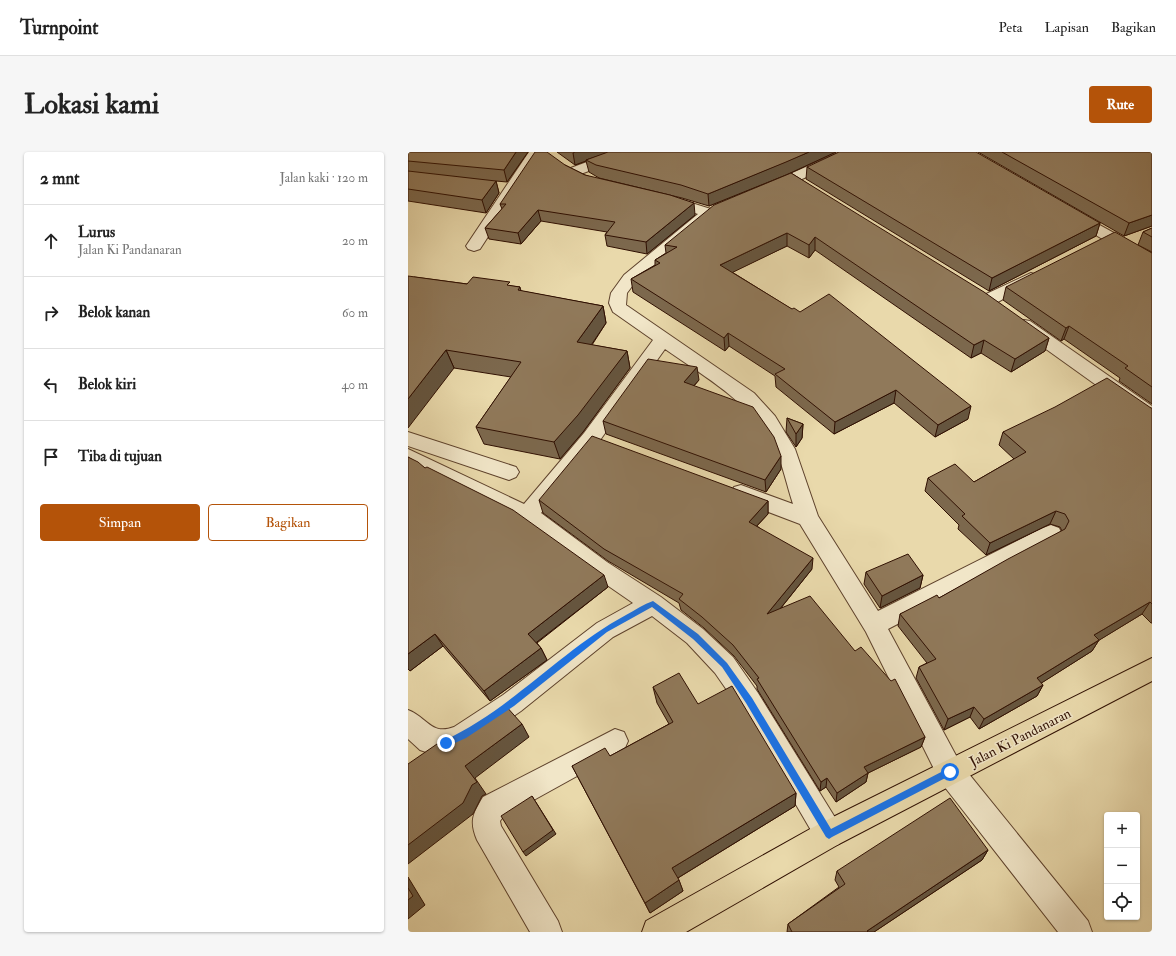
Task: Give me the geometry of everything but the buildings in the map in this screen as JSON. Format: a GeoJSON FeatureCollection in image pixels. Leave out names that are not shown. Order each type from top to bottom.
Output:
{"type":"FeatureCollection","features":[{"type":"Feature","properties":{"kind":"main road","name":"Jalan Ki Pandanaran"},"geometry":{"type":"LineString","coordinates":[[657,932],[829,834],[1152,670]]}},
{"type":"Feature","properties":{"kind":"street"},"geometry":{"type":"LineString","coordinates":[[573,172],[627,152]]}},
{"type":"Feature","properties":{"kind":"street"},"geometry":{"type":"LineString","coordinates":[[757,193],[798,183],[849,152]]}},
{"type":"Feature","properties":{"kind":"street"},"geometry":{"type":"LineString","coordinates":[[474,246],[511,189],[547,155],[573,172],[593,182]]}},
{"type":"Feature","properties":{"kind":"street"},"geometry":{"type":"LineString","coordinates":[[495,188],[511,189]]}},
{"type":"Feature","properties":{"kind":"street"},"geometry":{"type":"LineString","coordinates":[[649,195],[716,210],[630,278],[619,293],[617,303],[619,308],[746,398],[760,411],[785,449],[808,518],[874,625],[950,772],[1077,932]]}},
{"type":"Feature","properties":{"kind":"street"},"geometry":{"type":"LineString","coordinates":[[1061,209],[1102,241],[1124,244],[1152,261]]}},
{"type":"Feature","properties":{"kind":"street"},"geometry":{"type":"LineString","coordinates":[[1124,244],[1138,238]]}},
{"type":"Feature","properties":{"kind":"street"},"geometry":{"type":"LineString","coordinates":[[1042,272],[994,305],[1152,415]]}},
{"type":"Feature","properties":{"kind":"street"},"geometry":{"type":"LineString","coordinates":[[527,516],[599,441],[663,339]]}},
{"type":"Feature","properties":{"kind":"street"},"geometry":{"type":"LineString","coordinates":[[408,439],[509,472]]}},
{"type":"Feature","properties":{"kind":"street"},"geometry":{"type":"LineString","coordinates":[[408,456],[527,516],[653,604],[695,636],[724,665],[749,701],[829,834]]}},
{"type":"Feature","properties":{"kind":"street"},"geometry":{"type":"LineString","coordinates":[[726,488],[808,518]]}},
{"type":"Feature","properties":{"kind":"street"},"geometry":{"type":"LineString","coordinates":[[874,625],[1051,534]]}},
{"type":"Feature","properties":{"kind":"street"},"geometry":{"type":"LineString","coordinates":[[408,722],[429,741],[446,743],[463,736],[512,703],[605,630],[653,604]]}},
{"type":"Feature","properties":{"kind":"street"},"geometry":{"type":"LineString","coordinates":[[547,932],[487,830],[486,819],[493,807],[615,741]]}},
{"type":"Feature","properties":{"kind":"route"},"geometry":{"type":"LineString","coordinates":[[446,743],[463,736],[512,703],[605,630],[653,604],[695,636],[724,665],[749,701],[829,834],[950,772]]}}]}
